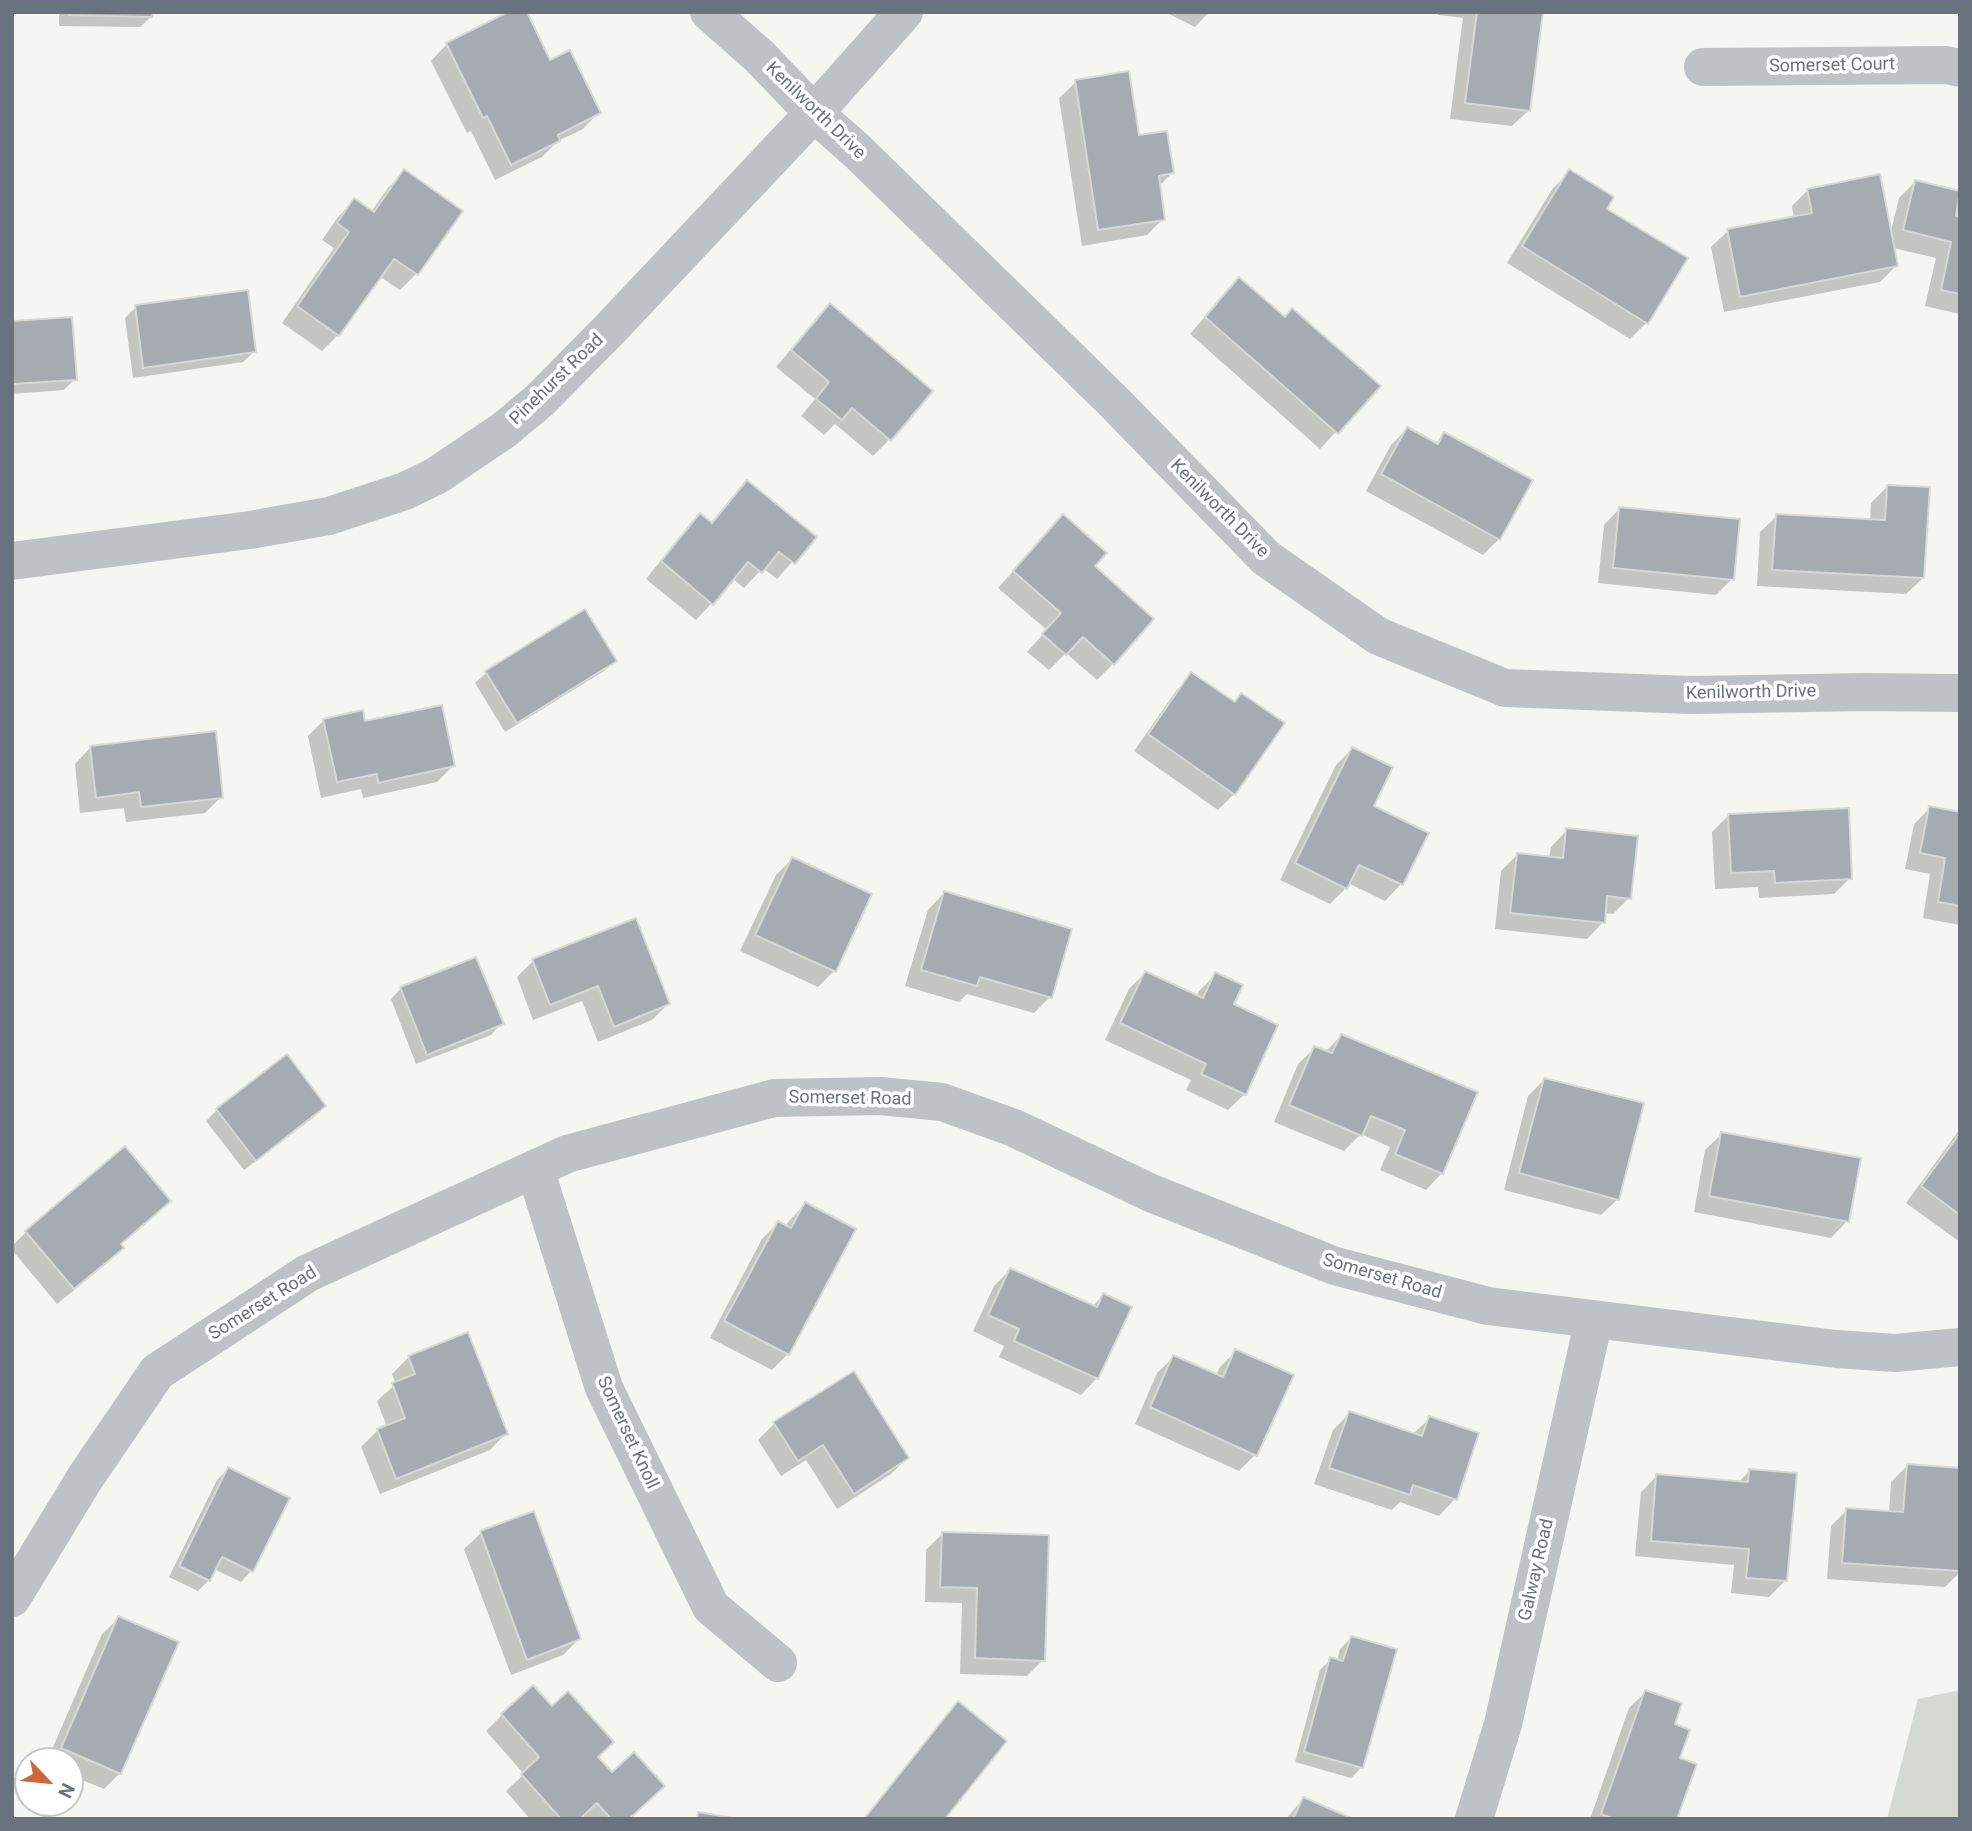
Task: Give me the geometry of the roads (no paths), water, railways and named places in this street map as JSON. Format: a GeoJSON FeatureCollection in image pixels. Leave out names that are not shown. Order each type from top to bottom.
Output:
{"type":"FeatureCollection","features":[{"type":"Feature","properties":{"kind":"street","name":"Kenilworth Drive"},"geometry":{"type":"LineString","coordinates":[[709,12],[759,56],[814,113],[857,151],[1115,403],[1266,558],[1378,636],[1505,688],[1692,695],[1866,691],[1960,693]]}},
{"type":"Feature","properties":{"kind":"street","name":"Pinehurst Road"},"geometry":{"type":"LineString","coordinates":[[12,561],[250,530],[329,516],[392,496],[436,476],[504,430],[540,400],[814,113],[904,12]]}},
{"type":"Feature","properties":{"kind":"street","name":"Somerset Court"},"geometry":{"type":"LineString","coordinates":[[1703,67],[1946,65],[1960,68]]}},
{"type":"Feature","properties":{"kind":"street","name":"Somerset Road"},"geometry":{"type":"LineString","coordinates":[[12,1598],[85,1478],[157,1372],[308,1273],[567,1154],[774,1098],[880,1096],[942,1102],[1014,1128],[1151,1193],[1335,1266],[1488,1306],[1836,1349],[1895,1353],[1960,1347]]}},
{"type":"Feature","properties":{"kind":"street","name":"Somerset Knoll"},"geometry":{"type":"LineString","coordinates":[[536,1169],[604,1388],[711,1607],[778,1663]]}},
{"type":"Feature","properties":{"kind":"street","name":"Galway Road"},"geometry":{"type":"LineString","coordinates":[[1474,1819],[1503,1724],[1594,1319]]}}]}
